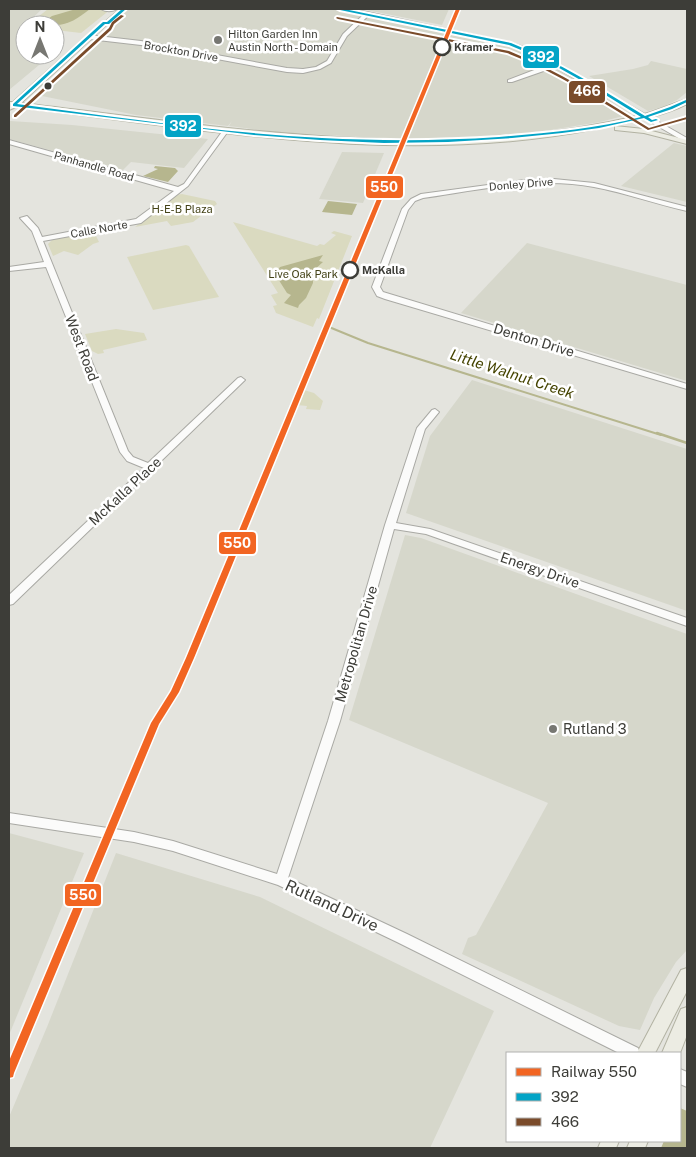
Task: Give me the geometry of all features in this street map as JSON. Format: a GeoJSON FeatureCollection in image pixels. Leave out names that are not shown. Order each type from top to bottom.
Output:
{"type":"FeatureCollection","features":[{"type":"Feature","properties":{"kind":"main road"},"geometry":{"type":"LineString","coordinates":[[10,107],[104,23],[108,23],[124,9]]}},
{"type":"Feature","properties":{"kind":"main road"},"geometry":{"type":"LineString","coordinates":[[104,23],[101,22],[111,10]]}},
{"type":"Feature","properties":{"kind":"main road"},"geometry":{"type":"LineString","coordinates":[[491,142],[572,131],[642,117],[673,108],[687,101]]}},
{"type":"Feature","properties":{"kind":"main road"},"geometry":{"type":"LineString","coordinates":[[10,107],[337,147],[396,148],[542,140],[651,121],[687,109]]}},
{"type":"Feature","properties":{"kind":"main road"},"geometry":{"type":"LineString","coordinates":[[618,128],[644,131],[687,141]]}},
{"type":"Feature","properties":{"kind":"main road"},"geometry":{"type":"LineString","coordinates":[[647,1052],[687,975]]}},
{"type":"Feature","properties":{"kind":"main road"},"geometry":{"type":"LineString","coordinates":[[671,1052],[687,1015]]}},
{"type":"Feature","properties":{"kind":"street"},"geometry":{"type":"LineString","coordinates":[[340,9],[510,44],[533,52],[557,64],[642,117],[687,141]]}},
{"type":"Feature","properties":{"kind":"street","name":"Brockton Drive"},"geometry":{"type":"LineString","coordinates":[[89,37],[141,43],[287,70],[303,70],[318,68],[328,62],[346,35],[367,14]]}},
{"type":"Feature","properties":{"kind":"street"},"geometry":{"type":"LineString","coordinates":[[510,81],[557,64]]}},
{"type":"Feature","properties":{"kind":"street","name":"Calle Norte"},"geometry":{"type":"LineString","coordinates":[[39,240],[135,222],[180,190],[224,132]]}},
{"type":"Feature","properties":{"kind":"street","name":"Panhandle Road"},"geometry":{"type":"LineString","coordinates":[[9,142],[180,190]]}},
{"type":"Feature","properties":{"kind":"street","name":"Donley Drive"},"geometry":{"type":"LineString","coordinates":[[380,294],[376,287],[377,282],[405,209],[412,200],[434,194],[554,181],[594,185],[687,209]]}},
{"type":"Feature","properties":{"kind":"street","name":"West Road"},"geometry":{"type":"LineString","coordinates":[[24,218],[35,230],[124,452],[130,459],[150,467]]}},
{"type":"Feature","properties":{"kind":"street"},"geometry":{"type":"LineString","coordinates":[[9,269],[48,264]]}},
{"type":"Feature","properties":{"kind":"street","name":"Denton Drive"},"geometry":{"type":"LineString","coordinates":[[380,294],[687,387]]}},
{"type":"Feature","properties":{"kind":"street","name":"McKalla Place"},"geometry":{"type":"LineString","coordinates":[[9,601],[241,380]]}},
{"type":"Feature","properties":{"kind":"street","name":"Metropolitan Drive"},"geometry":{"type":"LineString","coordinates":[[281,881],[334,721],[390,525],[421,428],[435,412]]}},
{"type":"Feature","properties":{"kind":"street","name":"Energy Drive"},"geometry":{"type":"LineString","coordinates":[[390,525],[427,531],[687,622]]}},
{"type":"Feature","properties":{"kind":"street","name":"Rutland Drive"},"geometry":{"type":"LineString","coordinates":[[9,818],[134,837],[173,846],[281,881],[402,938],[632,1052]]}},
{"type":"Feature","properties":{"kind":"shaded area"},"geometry":{"type":"Polygon","coordinates":[[[9,9],[42,9],[36,15],[15,15],[15,65],[39,65],[9,90],[9,9]]]}},
{"type":"Feature","properties":{"kind":"shaded area"},"geometry":{"type":"Polygon","coordinates":[[[76,9],[90,9],[75,20],[65,24],[65,15],[55,15],[76,9]]]}},
{"type":"Feature","properties":{"kind":"shaded area"},"geometry":{"type":"Polygon","coordinates":[[[128,9],[331,9],[509,45],[535,54],[631,114],[600,122],[538,132],[477,137],[393,139],[276,132],[229,126],[232,121],[228,126],[136,115],[37,95],[128,9]]]}},
{"type":"Feature","properties":{"kind":"shaded area"},"geometry":{"type":"Polygon","coordinates":[[[361,9],[449,9],[442,25],[361,9]]]}},
{"type":"Feature","properties":{"kind":"shaded area"},"geometry":{"type":"Polygon","coordinates":[[[651,61],[687,69],[687,92],[677,100],[648,111],[589,76],[633,69],[648,65],[651,61]]]}},
{"type":"Feature","properties":{"kind":"shaded area"},"geometry":{"type":"Polygon","coordinates":[[[10,121],[72,125],[208,139],[184,168],[131,162],[123,170],[9,139],[10,121]]]}},
{"type":"Feature","properties":{"kind":"shaded area"},"geometry":{"type":"Polygon","coordinates":[[[674,143],[687,146],[687,202],[621,186],[674,143]]]}},
{"type":"Feature","properties":{"kind":"shaded area"},"geometry":{"type":"Polygon","coordinates":[[[342,152],[384,153],[363,203],[319,199],[342,152]]]}},
{"type":"Feature","properties":{"kind":"shaded area"},"geometry":{"type":"Polygon","coordinates":[[[155,166],[175,168],[178,171],[168,182],[143,176],[158,169],[154,168],[155,166]]]}},
{"type":"Feature","properties":{"kind":"shaded area"},"geometry":{"type":"Polygon","coordinates":[[[328,201],[357,204],[352,215],[322,212],[328,201]]]}},
{"type":"Feature","properties":{"kind":"shaded area"},"geometry":{"type":"Polygon","coordinates":[[[527,243],[687,285],[687,381],[461,313],[527,243]]]}},
{"type":"Feature","properties":{"kind":"shaded area"},"geometry":{"type":"Polygon","coordinates":[[[323,255],[319,261],[323,262],[313,271],[313,283],[306,298],[298,308],[284,303],[291,295],[287,293],[275,274],[280,267],[323,255]]]}},
{"type":"Feature","properties":{"kind":"shaded area"},"geometry":{"type":"Polygon","coordinates":[[[472,380],[687,449],[687,611],[406,513],[430,436],[472,380]]]}},
{"type":"Feature","properties":{"kind":"shaded area"},"geometry":{"type":"Polygon","coordinates":[[[405,535],[421,538],[687,634],[687,950],[676,962],[654,998],[640,1030],[619,1026],[462,954],[468,938],[476,935],[548,803],[349,720],[405,535]]]}},
{"type":"Feature","properties":{"kind":"shaded area"},"geometry":{"type":"Polygon","coordinates":[[[9,833],[84,853],[9,1035],[9,833]]]}},
{"type":"Feature","properties":{"kind":"shaded area"},"geometry":{"type":"Polygon","coordinates":[[[116,853],[260,897],[494,1011],[430,1148],[9,1148],[9,1117],[116,853]]]}},
{"type":"Feature","properties":{"kind":"shaded area"},"geometry":{"type":"Polygon","coordinates":[[[681,1108],[687,1111],[687,1148],[661,1148],[664,1142],[681,1142],[681,1108]]]}},
{"type":"Feature","properties":{"kind":"green space"},"geometry":{"type":"Polygon","coordinates":[[[48,9],[111,9],[81,33],[65,31],[65,15],[40,15],[48,9]]]}},
{"type":"Feature","properties":{"kind":"green space","name":"H-E-B Plaza"},"geometry":{"type":"Polygon","coordinates":[[[182,194],[215,201],[217,204],[193,222],[171,226],[167,221],[135,227],[176,195],[182,194]]]}},
{"type":"Feature","properties":{"kind":"green space","name":"Live Oak Park"},"geometry":{"type":"Polygon","coordinates":[[[233,222],[317,246],[320,244],[324,245],[336,235],[331,233],[334,231],[352,236],[319,319],[317,318],[313,327],[276,313],[273,306],[277,305],[271,295],[278,293],[233,222]]]}},
{"type":"Feature","properties":{"kind":"green space"},"geometry":{"type":"Polygon","coordinates":[[[94,232],[99,242],[78,255],[64,251],[53,256],[48,244],[52,240],[94,232]]]}},
{"type":"Feature","properties":{"kind":"green space"},"geometry":{"type":"Polygon","coordinates":[[[186,245],[189,246],[219,297],[153,310],[127,257],[186,245]]]}},
{"type":"Feature","properties":{"kind":"green space"},"geometry":{"type":"Polygon","coordinates":[[[116,329],[144,333],[147,340],[103,350],[104,353],[98,354],[92,351],[85,334],[116,329]]]}},
{"type":"Feature","properties":{"kind":"green space"},"geometry":{"type":"Polygon","coordinates":[[[304,390],[314,393],[323,401],[320,410],[306,409],[307,406],[297,405],[304,390]]]}},
{"type":"Feature","properties":{"kind":"waterway","name":"Little Walnut Creek"},"geometry":{"type":"LineString","coordinates":[[329,327],[368,343],[661,435]]}},
{"type":"Feature","properties":{"kind":"waterway","name":"Little Walnut Creek"},"geometry":{"type":"LineString","coordinates":[[657,433],[687,443]]}},
{"type":"Feature","properties":{"kind":"rail line","name":"550"},"geometry":{"type":"LineString","coordinates":[[9,1073],[155,723],[175,692],[190,658],[458,9]]}},
{"type":"Feature","properties":{"kind":"transit line","name":"392"},"geometry":{"type":"LineString","coordinates":[[14,105],[104,23],[108,23],[124,9]]}},
{"type":"Feature","properties":{"kind":"transit line","name":"392"},"geometry":{"type":"LineString","coordinates":[[340,9],[510,44],[548,60],[600,89],[651,121],[656,120]]}},
{"type":"Feature","properties":{"kind":"transit line","name":"466"},"geometry":{"type":"LineString","coordinates":[[15,116],[122,16]]}},
{"type":"Feature","properties":{"kind":"transit line","name":"466"},"geometry":{"type":"LineString","coordinates":[[338,18],[508,52],[561,76],[649,129],[687,118]]}},
{"type":"Feature","properties":{"kind":"transit line","name":"392"},"geometry":{"type":"LineString","coordinates":[[14,105],[288,137],[416,142],[512,137],[599,127],[654,114],[687,101]]}},
{"type":"Feature","properties":{"kind":"place","name":"Hilton Garden Inn Austin North - Domain"},"geometry":{"type":"Point","coordinates":[218,40]}},
{"type":"Feature","properties":{"kind":"place","name":"Kramer"},"geometry":{"type":"Point","coordinates":[442,47]}},
{"type":"Feature","properties":{"kind":"place","name":"McKalla"},"geometry":{"type":"Point","coordinates":[350,270]}},
{"type":"Feature","properties":{"kind":"place","name":"Rutland 3"},"geometry":{"type":"Point","coordinates":[553,729]}}]}
